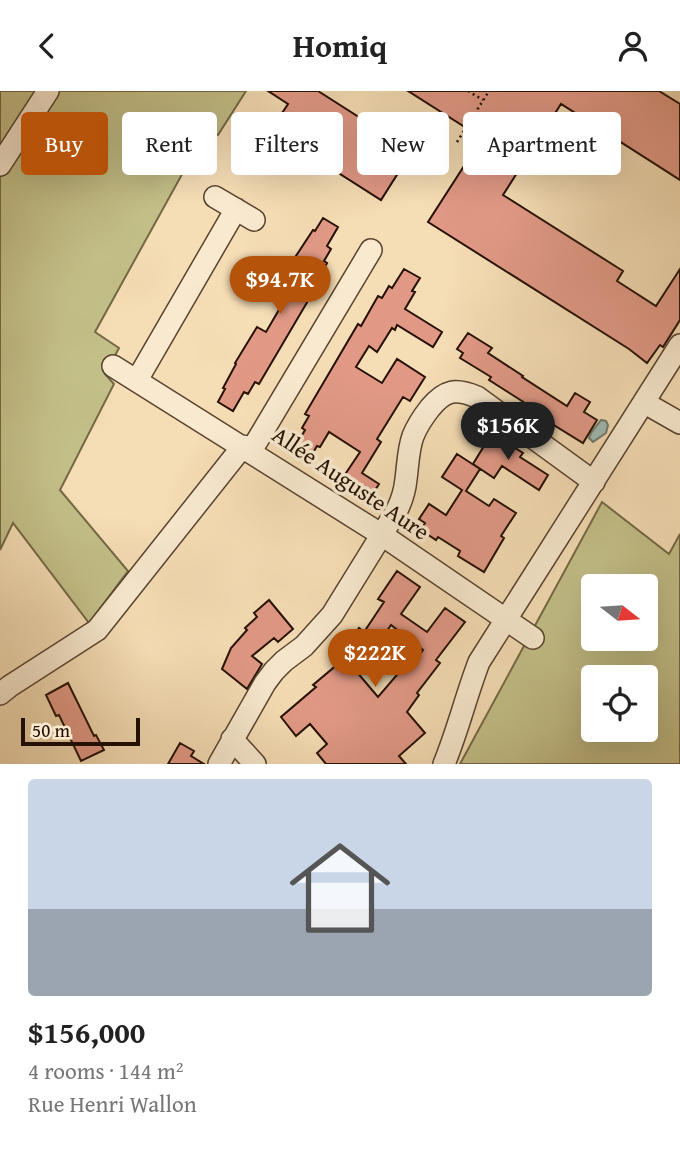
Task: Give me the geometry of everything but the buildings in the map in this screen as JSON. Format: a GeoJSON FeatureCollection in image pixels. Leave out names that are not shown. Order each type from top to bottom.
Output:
{"type":"FeatureCollection","features":[{"type":"Feature","properties":{"kind":"street"},"geometry":{"type":"LineString","coordinates":[[0,165],[48,91]]}},
{"type":"Feature","properties":{"kind":"street"},"geometry":{"type":"LineString","coordinates":[[215,197],[254,221]]}},
{"type":"Feature","properties":{"kind":"street"},"geometry":{"type":"LineString","coordinates":[[137,380],[236,209]]}},
{"type":"Feature","properties":{"kind":"street","name":"Allée Auguste Aure"},"geometry":{"type":"LineString","coordinates":[[370,250],[247,449],[382,535],[533,638]]}},
{"type":"Feature","properties":{"kind":"street"},"geometry":{"type":"LineString","coordinates":[[444,764],[479,662],[680,345]]}},
{"type":"Feature","properties":{"kind":"street"},"geometry":{"type":"LineString","coordinates":[[0,694],[97,630],[247,449],[113,366]]}},
{"type":"Feature","properties":{"kind":"street"},"geometry":{"type":"LineString","coordinates":[[219,764],[274,670],[304,646],[332,615],[382,535],[402,498],[412,438],[422,419],[441,396],[450,392],[464,392],[477,397],[594,482]]}},
{"type":"Feature","properties":{"kind":"street"},"geometry":{"type":"LineString","coordinates":[[645,403],[680,423]]}},
{"type":"Feature","properties":{"kind":"street"},"geometry":{"type":"LineString","coordinates":[[232,739],[255,764]]}},
{"type":"Feature","properties":{"kind":"path"},"geometry":{"type":"LineString","coordinates":[[468,91],[483,100]]}},
{"type":"Feature","properties":{"kind":"path"},"geometry":{"type":"LineString","coordinates":[[457,142],[489,91]]}},
{"type":"Feature","properties":{"kind":"shaded area"},"geometry":{"type":"Polygon","coordinates":[[[0,91],[246,91],[218,135],[217,112],[122,112],[122,175],[182,175],[95,332],[119,348],[105,374],[114,384],[60,490],[128,571],[89,623],[13,523],[0,550],[0,91]]]}},
{"type":"Feature","properties":{"kind":"shaded area"},"geometry":{"type":"Polygon","coordinates":[[[602,502],[669,554],[680,534],[680,764],[460,764],[602,502]]]}},
{"type":"Feature","properties":{"kind":"water"},"geometry":{"type":"Polygon","coordinates":[[[601,420],[608,425],[606,433],[593,442],[589,438],[601,420]]]}}]}
